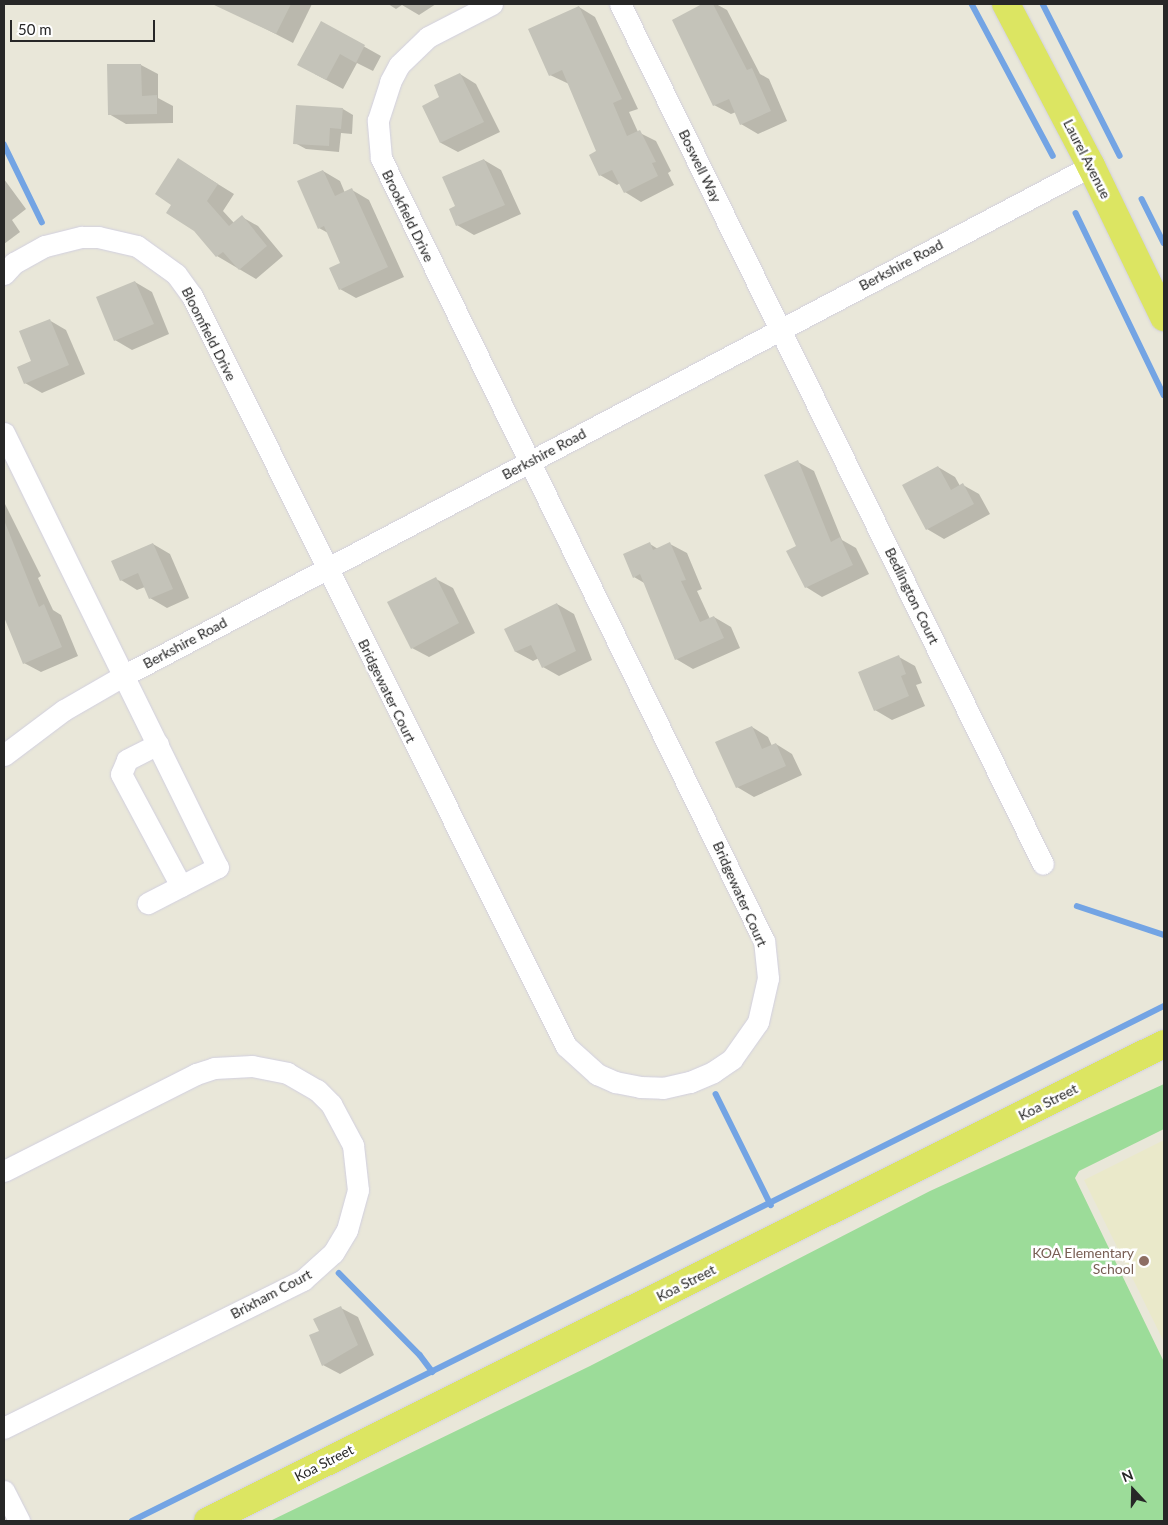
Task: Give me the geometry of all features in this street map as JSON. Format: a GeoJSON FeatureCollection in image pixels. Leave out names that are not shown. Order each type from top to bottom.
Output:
{"type":"FeatureCollection","features":[{"type":"Feature","properties":{"kind":"main road","name":"Laurel Avenue"},"geometry":{"type":"LineString","coordinates":[[1006,4],[1091,166],[1164,317]]}},
{"type":"Feature","properties":{"kind":"main road","name":"Koa Street"},"geometry":{"type":"LineString","coordinates":[[208,1521],[1164,1044]]}},
{"type":"Feature","properties":{"kind":"street","name":"Brookfield Drive"},"geometry":{"type":"LineString","coordinates":[[492,4],[449,24],[410,51],[390,82],[382,101],[378,139],[386,174],[529,462]]}},
{"type":"Feature","properties":{"kind":"street","name":"Boswell Way"},"geometry":{"type":"LineString","coordinates":[[620,4],[780,328]]}},
{"type":"Feature","properties":{"kind":"street","name":"Berkshire Road"},"geometry":{"type":"LineString","coordinates":[[4,755],[64,710],[124,676],[780,328],[1091,166]]}},
{"type":"Feature","properties":{"kind":"street","name":"Bloomfield Drive"},"geometry":{"type":"LineString","coordinates":[[4,274],[14,263],[45,246],[82,237],[127,241],[166,264],[192,296],[327,569]]}},
{"type":"Feature","properties":{"kind":"street","name":"Bedlington Court"},"geometry":{"type":"LineString","coordinates":[[780,328],[1043,864]]}},
{"type":"Feature","properties":{"kind":"street"},"geometry":{"type":"LineString","coordinates":[[4,434],[218,867],[148,903]]}},
{"type":"Feature","properties":{"kind":"street","name":"Bridgewater Court"},"geometry":{"type":"LineString","coordinates":[[327,569],[566,1046],[597,1074],[615,1082],[640,1087],[663,1088],[713,1072],[732,1058],[758,1022],[768,978],[764,941],[529,462]]}},
{"type":"Feature","properties":{"kind":"street"},"geometry":{"type":"LineString","coordinates":[[158,744],[127,760],[121,774],[181,886]]}},
{"type":"Feature","properties":{"kind":"street","name":"Brixham Court"},"geometry":{"type":"LineString","coordinates":[[4,1171],[196,1074],[214,1068],[252,1066],[286,1073],[317,1090],[331,1104],[353,1145],[358,1190],[346,1230],[333,1253],[303,1280],[4,1428]]}},
{"type":"Feature","properties":{"kind":"street"},"geometry":{"type":"LineString","coordinates":[[4,1491],[19,1521]]}},
{"type":"Feature","properties":{"kind":"shaded area","name":"KOA Elementary School"},"geometry":{"type":"Polygon","coordinates":[[[1164,1140],[1164,1342],[1084,1180],[1164,1140]]]}},
{"type":"Feature","properties":{"kind":"green space"},"geometry":{"type":"Polygon","coordinates":[[[1164,1084],[1164,1129],[1079,1171],[1075,1178],[1164,1362],[1164,1521],[270,1521],[590,1366],[930,1191],[1164,1084]]]}},
{"type":"Feature","properties":{"kind":"building"},"geometry":{"type":"Polygon","coordinates":[[[212,4],[291,4],[276,34],[212,4]]]}},
{"type":"Feature","properties":{"kind":"building"},"geometry":{"type":"Polygon","coordinates":[[[702,4],[713,4],[747,70],[752,68],[771,111],[740,125],[729,99],[713,106],[672,20],[702,4]]]}},
{"type":"Feature","properties":{"kind":"building"},"geometry":{"type":"Polygon","coordinates":[[[579,6],[622,99],[613,103],[627,136],[640,130],[656,162],[652,163],[658,176],[624,193],[612,170],[599,176],[589,155],[596,151],[562,70],[549,76],[528,29],[579,6]]]}},
{"type":"Feature","properties":{"kind":"building"},"geometry":{"type":"Polygon","coordinates":[[[321,21],[365,45],[356,63],[340,54],[326,80],[297,65],[321,21]]]}},
{"type":"Feature","properties":{"kind":"building"},"geometry":{"type":"Polygon","coordinates":[[[107,64],[141,64],[142,96],[157,95],[157,114],[108,115],[107,64]]]}},
{"type":"Feature","properties":{"kind":"building"},"geometry":{"type":"Polygon","coordinates":[[[460,73],[484,122],[440,143],[422,106],[439,97],[434,85],[460,73]]]}},
{"type":"Feature","properties":{"kind":"building"},"geometry":{"type":"Polygon","coordinates":[[[296,105],[343,108],[341,129],[330,128],[329,146],[293,144],[296,105]]]}},
{"type":"Feature","properties":{"kind":"building"},"geometry":{"type":"Polygon","coordinates":[[[178,158],[218,184],[207,201],[229,226],[242,215],[267,246],[239,270],[223,252],[216,257],[194,231],[166,213],[171,205],[155,194],[178,158]]]}},
{"type":"Feature","properties":{"kind":"building"},"geometry":{"type":"Polygon","coordinates":[[[484,159],[505,205],[456,226],[449,209],[455,206],[442,177],[484,159]]]}},
{"type":"Feature","properties":{"kind":"building"},"geometry":{"type":"Polygon","coordinates":[[[323,170],[335,196],[352,188],[388,267],[339,290],[329,268],[340,263],[324,226],[318,229],[297,181],[323,170]]]}},
{"type":"Feature","properties":{"kind":"building"},"geometry":{"type":"Polygon","coordinates":[[[135,281],[154,324],[114,341],[96,297],[135,281]]]}},
{"type":"Feature","properties":{"kind":"building"},"geometry":{"type":"Polygon","coordinates":[[[50,319],[69,365],[24,384],[17,367],[31,361],[19,331],[50,319]]]}},
{"type":"Feature","properties":{"kind":"building"},"geometry":{"type":"Polygon","coordinates":[[[798,460],[831,542],[840,537],[853,565],[805,588],[786,551],[796,546],[764,475],[798,460]]]}},
{"type":"Feature","properties":{"kind":"building"},"geometry":{"type":"Polygon","coordinates":[[[938,466],[951,490],[963,483],[974,504],[926,530],[902,485],[938,466]]]}},
{"type":"Feature","properties":{"kind":"building"},"geometry":{"type":"Polygon","coordinates":[[[4,520],[39,607],[44,604],[62,647],[23,664],[4,617],[4,520]]]}},
{"type":"Feature","properties":{"kind":"building"},"geometry":{"type":"Polygon","coordinates":[[[650,542],[653,550],[670,542],[686,580],[681,581],[700,622],[714,616],[724,638],[675,660],[640,574],[633,578],[623,554],[650,542]]]}},
{"type":"Feature","properties":{"kind":"building"},"geometry":{"type":"Polygon","coordinates":[[[153,543],[173,589],[149,599],[138,573],[120,581],[111,561],[153,543]]]}},
{"type":"Feature","properties":{"kind":"building"},"geometry":{"type":"Polygon","coordinates":[[[436,577],[459,623],[411,649],[387,602],[436,577]]]}},
{"type":"Feature","properties":{"kind":"building"},"geometry":{"type":"Polygon","coordinates":[[[557,603],[576,651],[542,668],[531,645],[515,652],[504,629],[557,603]]]}},
{"type":"Feature","properties":{"kind":"building"},"geometry":{"type":"Polygon","coordinates":[[[899,655],[906,674],[901,676],[909,696],[874,711],[858,672],[899,655]]]}},
{"type":"Feature","properties":{"kind":"building"},"geometry":{"type":"Polygon","coordinates":[[[752,726],[762,749],[776,743],[786,766],[736,788],[715,742],[752,726]]]}},
{"type":"Feature","properties":{"kind":"building"},"geometry":{"type":"Polygon","coordinates":[[[341,1306],[358,1345],[322,1366],[309,1335],[319,1331],[313,1319],[341,1306]]]}},
{"type":"Feature","properties":{"kind":"waterway"},"geometry":{"type":"LineString","coordinates":[[972,4],[1053,156]]}},
{"type":"Feature","properties":{"kind":"waterway"},"geometry":{"type":"LineString","coordinates":[[1043,4],[1120,156]]}},
{"type":"Feature","properties":{"kind":"waterway"},"geometry":{"type":"LineString","coordinates":[[4,144],[42,222]]}},
{"type":"Feature","properties":{"kind":"waterway"},"geometry":{"type":"LineString","coordinates":[[1142,199],[1164,243]]}},
{"type":"Feature","properties":{"kind":"waterway"},"geometry":{"type":"LineString","coordinates":[[1076,213],[1164,395]]}},
{"type":"Feature","properties":{"kind":"waterway"},"geometry":{"type":"LineString","coordinates":[[1077,906],[1164,935]]}},
{"type":"Feature","properties":{"kind":"waterway"},"geometry":{"type":"LineString","coordinates":[[132,1521],[1164,1006]]}},
{"type":"Feature","properties":{"kind":"waterway"},"geometry":{"type":"LineString","coordinates":[[716,1094],[771,1205]]}},
{"type":"Feature","properties":{"kind":"waterway"},"geometry":{"type":"LineString","coordinates":[[339,1273],[420,1355],[433,1372]]}},
{"type":"Feature","properties":{"kind":"place","name":"KOA Elementary School"},"geometry":{"type":"Point","coordinates":[1144,1261]}}]}
